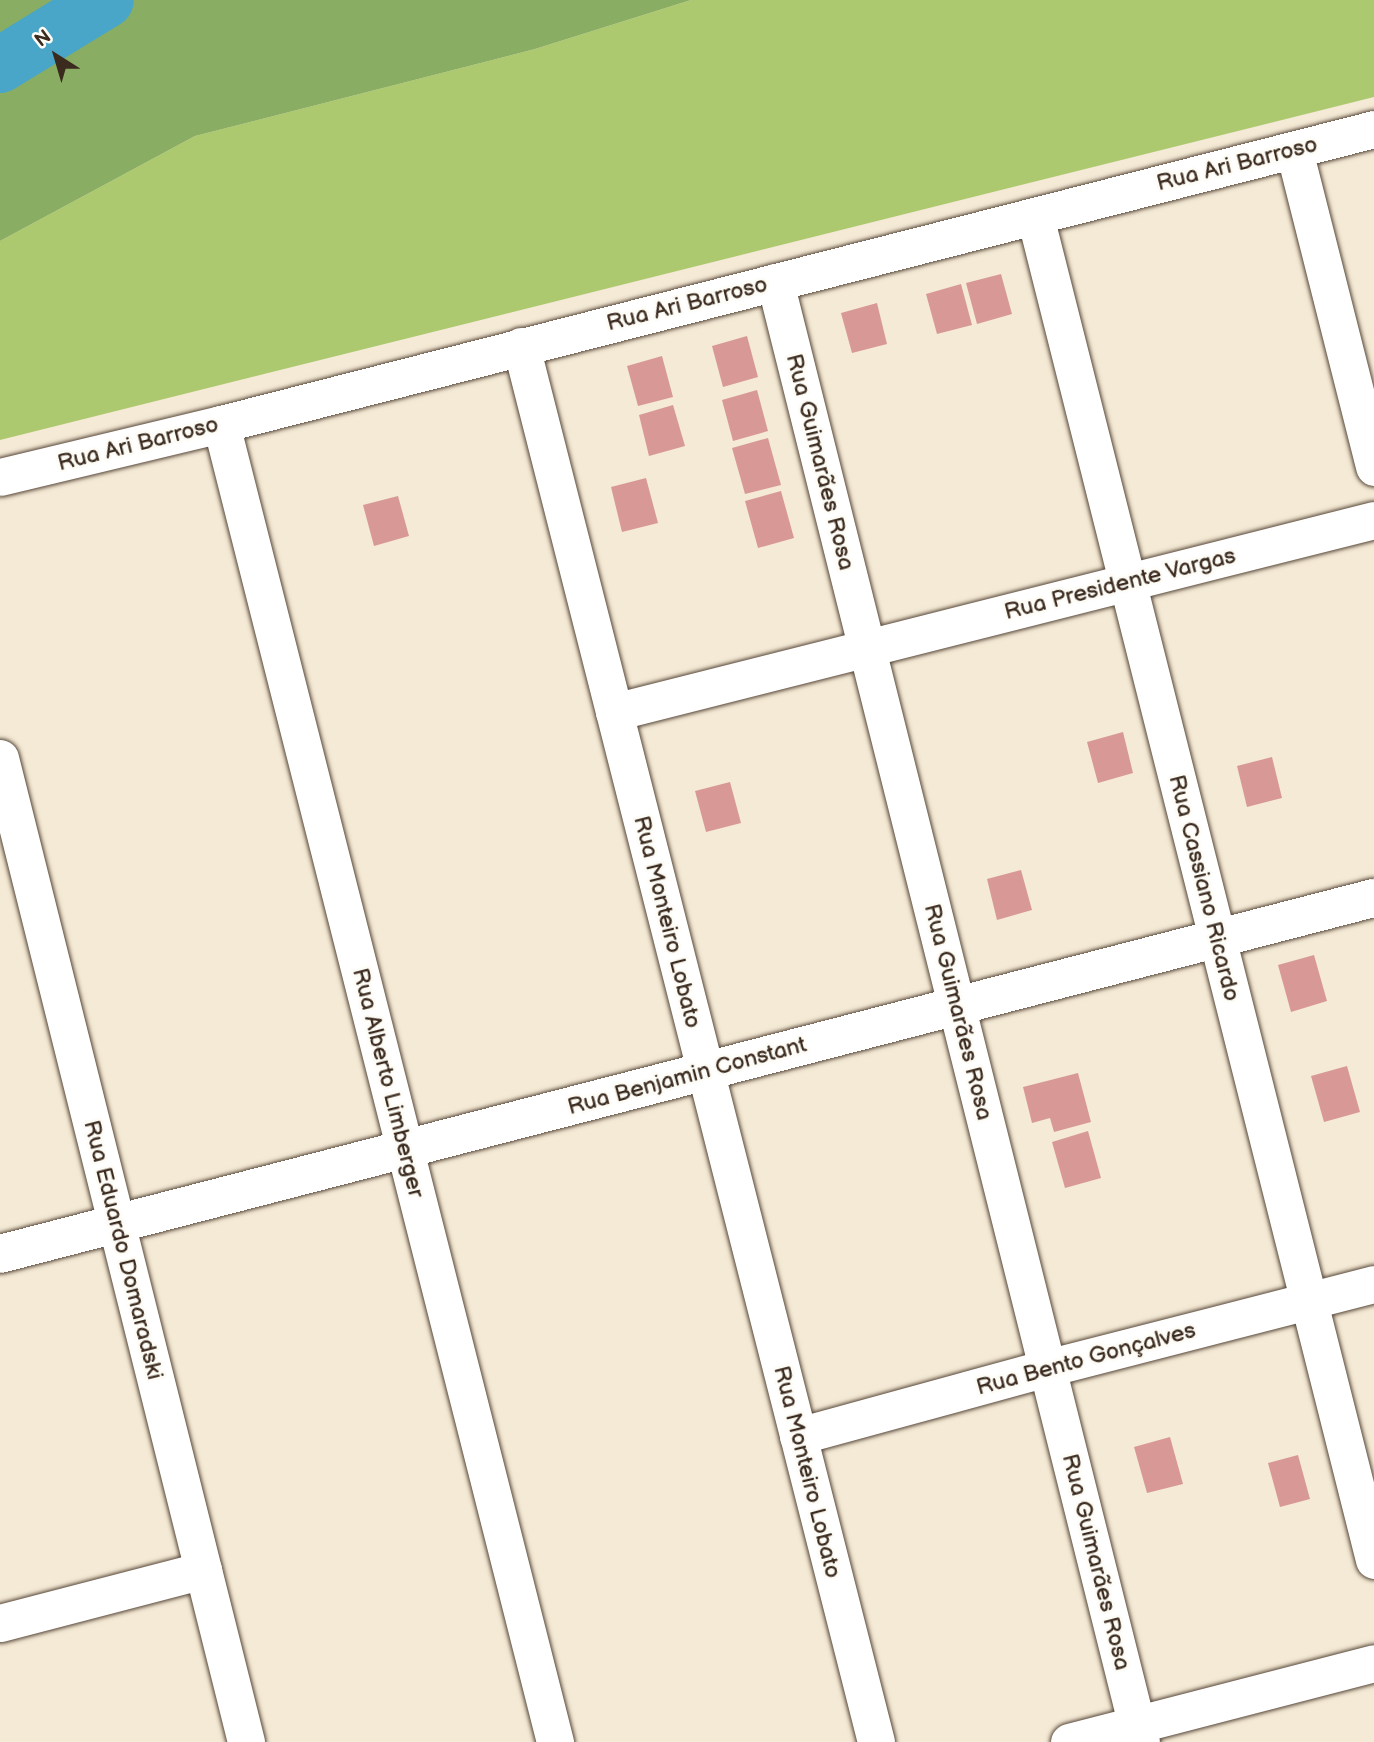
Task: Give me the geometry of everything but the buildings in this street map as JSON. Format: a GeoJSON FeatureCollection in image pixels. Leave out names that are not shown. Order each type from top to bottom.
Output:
{"type":"FeatureCollection","features":[{"type":"Feature","properties":{"kind":"street","name":"Rua Ari Barroso"},"geometry":{"type":"LineString","coordinates":[[0,477],[221,424],[1374,129]]}},
{"type":"Feature","properties":{"kind":"street"},"geometry":{"type":"LineString","coordinates":[[1294,150],[1374,467]]}},
{"type":"Feature","properties":{"kind":"street","name":"Rua Cassiano Ricardo"},"geometry":{"type":"LineString","coordinates":[[1035,216],[1374,1560]]}},
{"type":"Feature","properties":{"kind":"street","name":"Rua Guimarães Rosa"},"geometry":{"type":"LineString","coordinates":[[775,282],[1139,1733]]}},
{"type":"Feature","properties":{"kind":"street","name":"Rua Monteiro Lobato"},"geometry":{"type":"LineString","coordinates":[[521,346],[876,1742]]}},
{"type":"Feature","properties":{"kind":"street","name":"Rua Alberto Limberger"},"geometry":{"type":"LineString","coordinates":[[221,424],[555,1742]]}},
{"type":"Feature","properties":{"kind":"street","name":"Rua Presidente Vargas"},"geometry":{"type":"LineString","coordinates":[[614,712],[1374,520]]}},
{"type":"Feature","properties":{"kind":"street","name":"Rua Eduardo Domaradski"},"geometry":{"type":"LineString","coordinates":[[0,758],[13,861],[117,1223],[246,1742]]}},
{"type":"Feature","properties":{"kind":"street","name":"Rua Benjamin Constant"},"geometry":{"type":"LineString","coordinates":[[0,1254],[1374,898]]}},
{"type":"Feature","properties":{"kind":"street","name":"Rua Bento Gonçalves"},"geometry":{"type":"LineString","coordinates":[[798,1436],[1047,1368],[1374,1284]]}},
{"type":"Feature","properties":{"kind":"street"},"geometry":{"type":"LineString","coordinates":[[0,1623],[203,1570]]}},
{"type":"Feature","properties":{"kind":"street"},"geometry":{"type":"LineString","coordinates":[[1069,1742],[1139,1733],[1374,1663]]}},
{"type":"Feature","properties":{"kind":"green space"},"geometry":{"type":"Polygon","coordinates":[[[0,0],[691,0],[535,49],[195,136],[0,241],[0,0]]]}},
{"type":"Feature","properties":{"kind":"green space"},"geometry":{"type":"Polygon","coordinates":[[[691,0],[1374,0],[1374,97],[0,440],[0,241],[195,136],[535,49],[691,0]]]}},
{"type":"Feature","properties":{"kind":"waterway"},"geometry":{"type":"LineString","coordinates":[[0,65],[106,0]]}}]}
